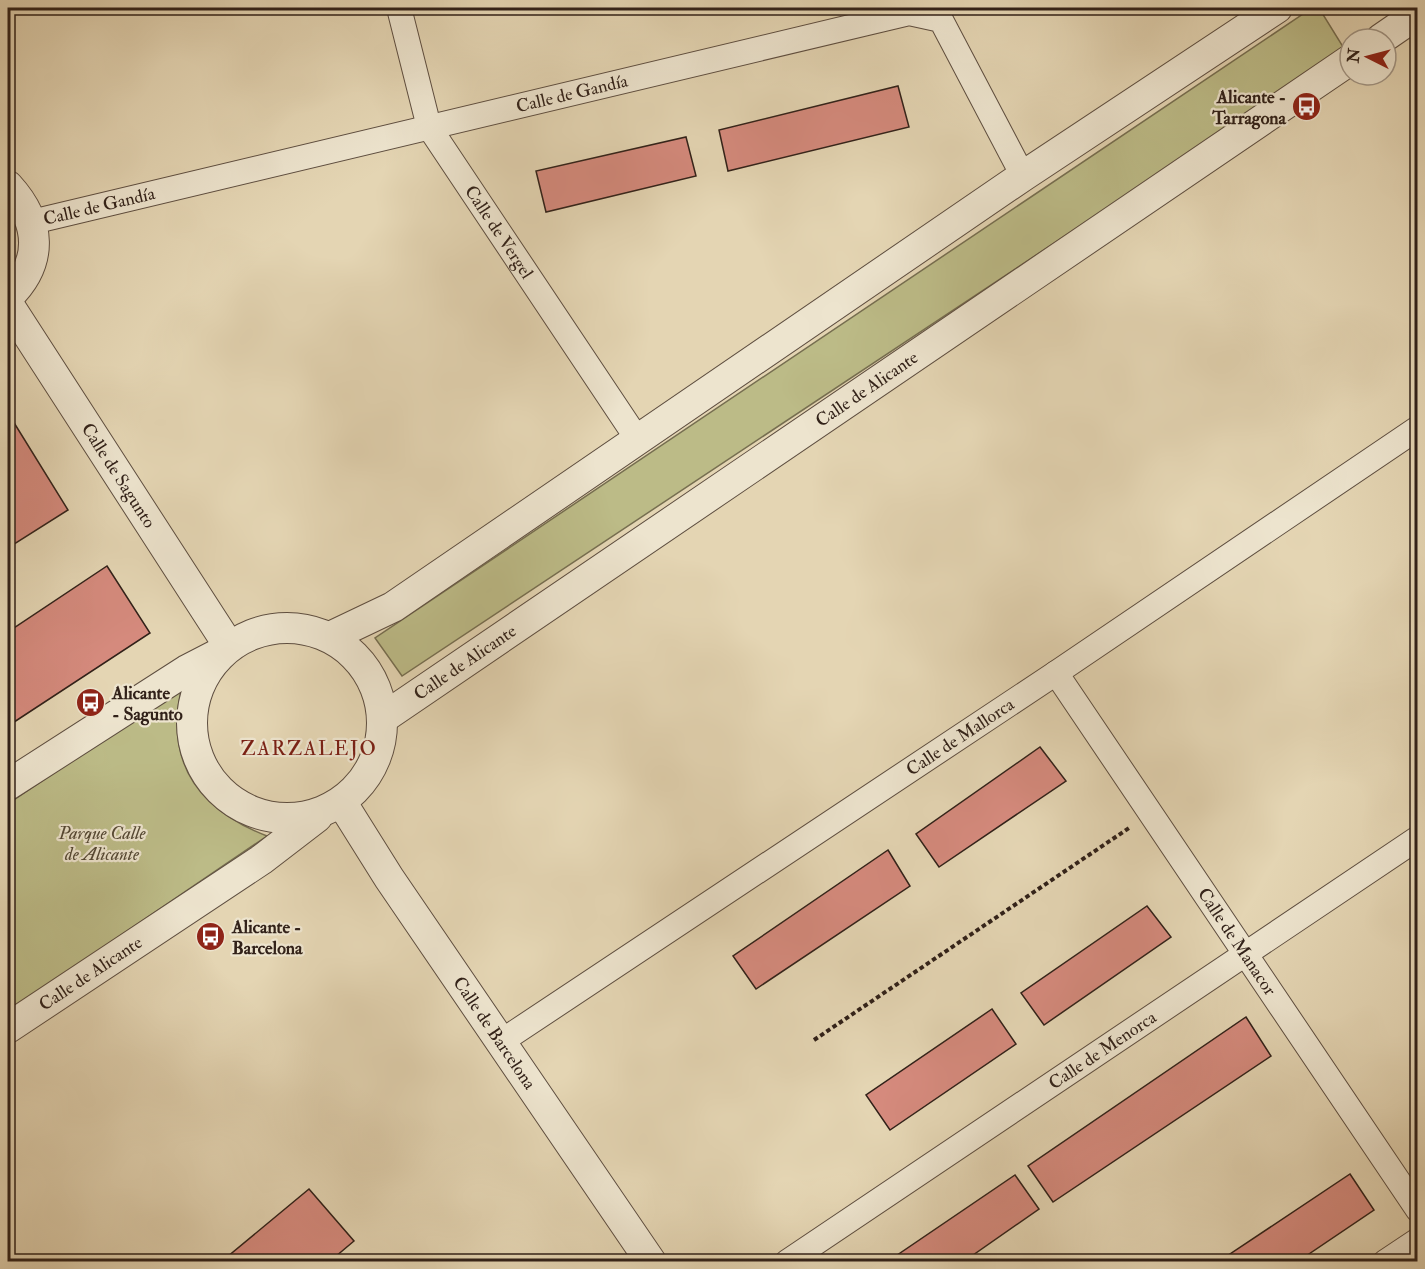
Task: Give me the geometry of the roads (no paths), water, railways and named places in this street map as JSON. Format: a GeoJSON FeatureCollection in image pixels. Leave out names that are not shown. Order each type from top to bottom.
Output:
{"type":"FeatureCollection","features":[{"type":"Feature","properties":{"kind":"street","name":"Calle de Vergel"},"geometry":{"type":"LineString","coordinates":[[399,8],[429,127],[638,440]]}},
{"type":"Feature","properties":{"kind":"street"},"geometry":{"type":"LineString","coordinates":[[330,637],[393,607],[1023,176],[1277,8]]}},
{"type":"Feature","properties":{"kind":"street","name":"Calle de Gandía"},"geometry":{"type":"LineString","coordinates":[[32,222],[909,14],[941,20],[1023,176]]}},
{"type":"Feature","properties":{"kind":"street"},"geometry":{"type":"LineString","coordinates":[[1395,27],[1409,15]]}},
{"type":"Feature","properties":{"kind":"street","name":"Calle de Alicante"},"geometry":{"type":"LineString","coordinates":[[383,718],[1338,68]]}},
{"type":"Feature","properties":{"kind":"street"},"geometry":{"type":"LineString","coordinates":[[8,186],[22,203],[32,222],[34,244],[30,266],[20,285],[8,297]]}},
{"type":"Feature","properties":{"kind":"street","name":"Calle de Sagunto"},"geometry":{"type":"LineString","coordinates":[[8,304],[225,650]]}},
{"type":"Feature","properties":{"kind":"street","name":"Calle de Mallorca"},"geometry":{"type":"LineString","coordinates":[[502,1041],[1056,673],[1418,428]]}},
{"type":"Feature","properties":{"kind":"street"},"geometry":{"type":"LineString","coordinates":[[8,785],[187,670],[249,635],[298,627],[330,637],[361,662],[378,691],[383,718],[380,751],[363,783],[331,808],[287,820],[241,808],[215,787],[194,747],[192,714],[201,681],[225,650]]}},
{"type":"Feature","properties":{"kind":"street","name":"Calle de Manacor"},"geometry":{"type":"LineString","coordinates":[[1056,673],[1418,1210]]}},
{"type":"Feature","properties":{"kind":"street","name":"Calle de Alicante"},"geometry":{"type":"LineString","coordinates":[[8,1028],[261,860],[331,808]]}},
{"type":"Feature","properties":{"kind":"street","name":"Calle de Barcelona"},"geometry":{"type":"LineString","coordinates":[[331,808],[389,878],[651,1262]]}},
{"type":"Feature","properties":{"kind":"street","name":"Calle de Menorca"},"geometry":{"type":"LineString","coordinates":[[787,1262],[1418,838]]}},
{"type":"Feature","properties":{"kind":"street"},"geometry":{"type":"LineString","coordinates":[[1385,1262],[1418,1240]]}},
{"type":"Feature","properties":{"kind":"place","name":"Alicante - Tarragona"},"geometry":{"type":"Point","coordinates":[1307,107]}},
{"type":"Feature","properties":{"kind":"place","name":"Alicante - Sagunto"},"geometry":{"type":"Point","coordinates":[91,703]}},
{"type":"Feature","properties":{"kind":"place","name":"Alicante - Barcelona"},"geometry":{"type":"Point","coordinates":[211,937]}},
{"type":"Feature","properties":{"kind":"district","name":"ZARZALEJO"},"geometry":{"type":"Point","coordinates":[309,748]}},
{"type":"Feature","properties":{"kind":"park label","name":"Parque Calle de Alicante"},"geometry":{"type":"Point","coordinates":[102,843]}}]}
